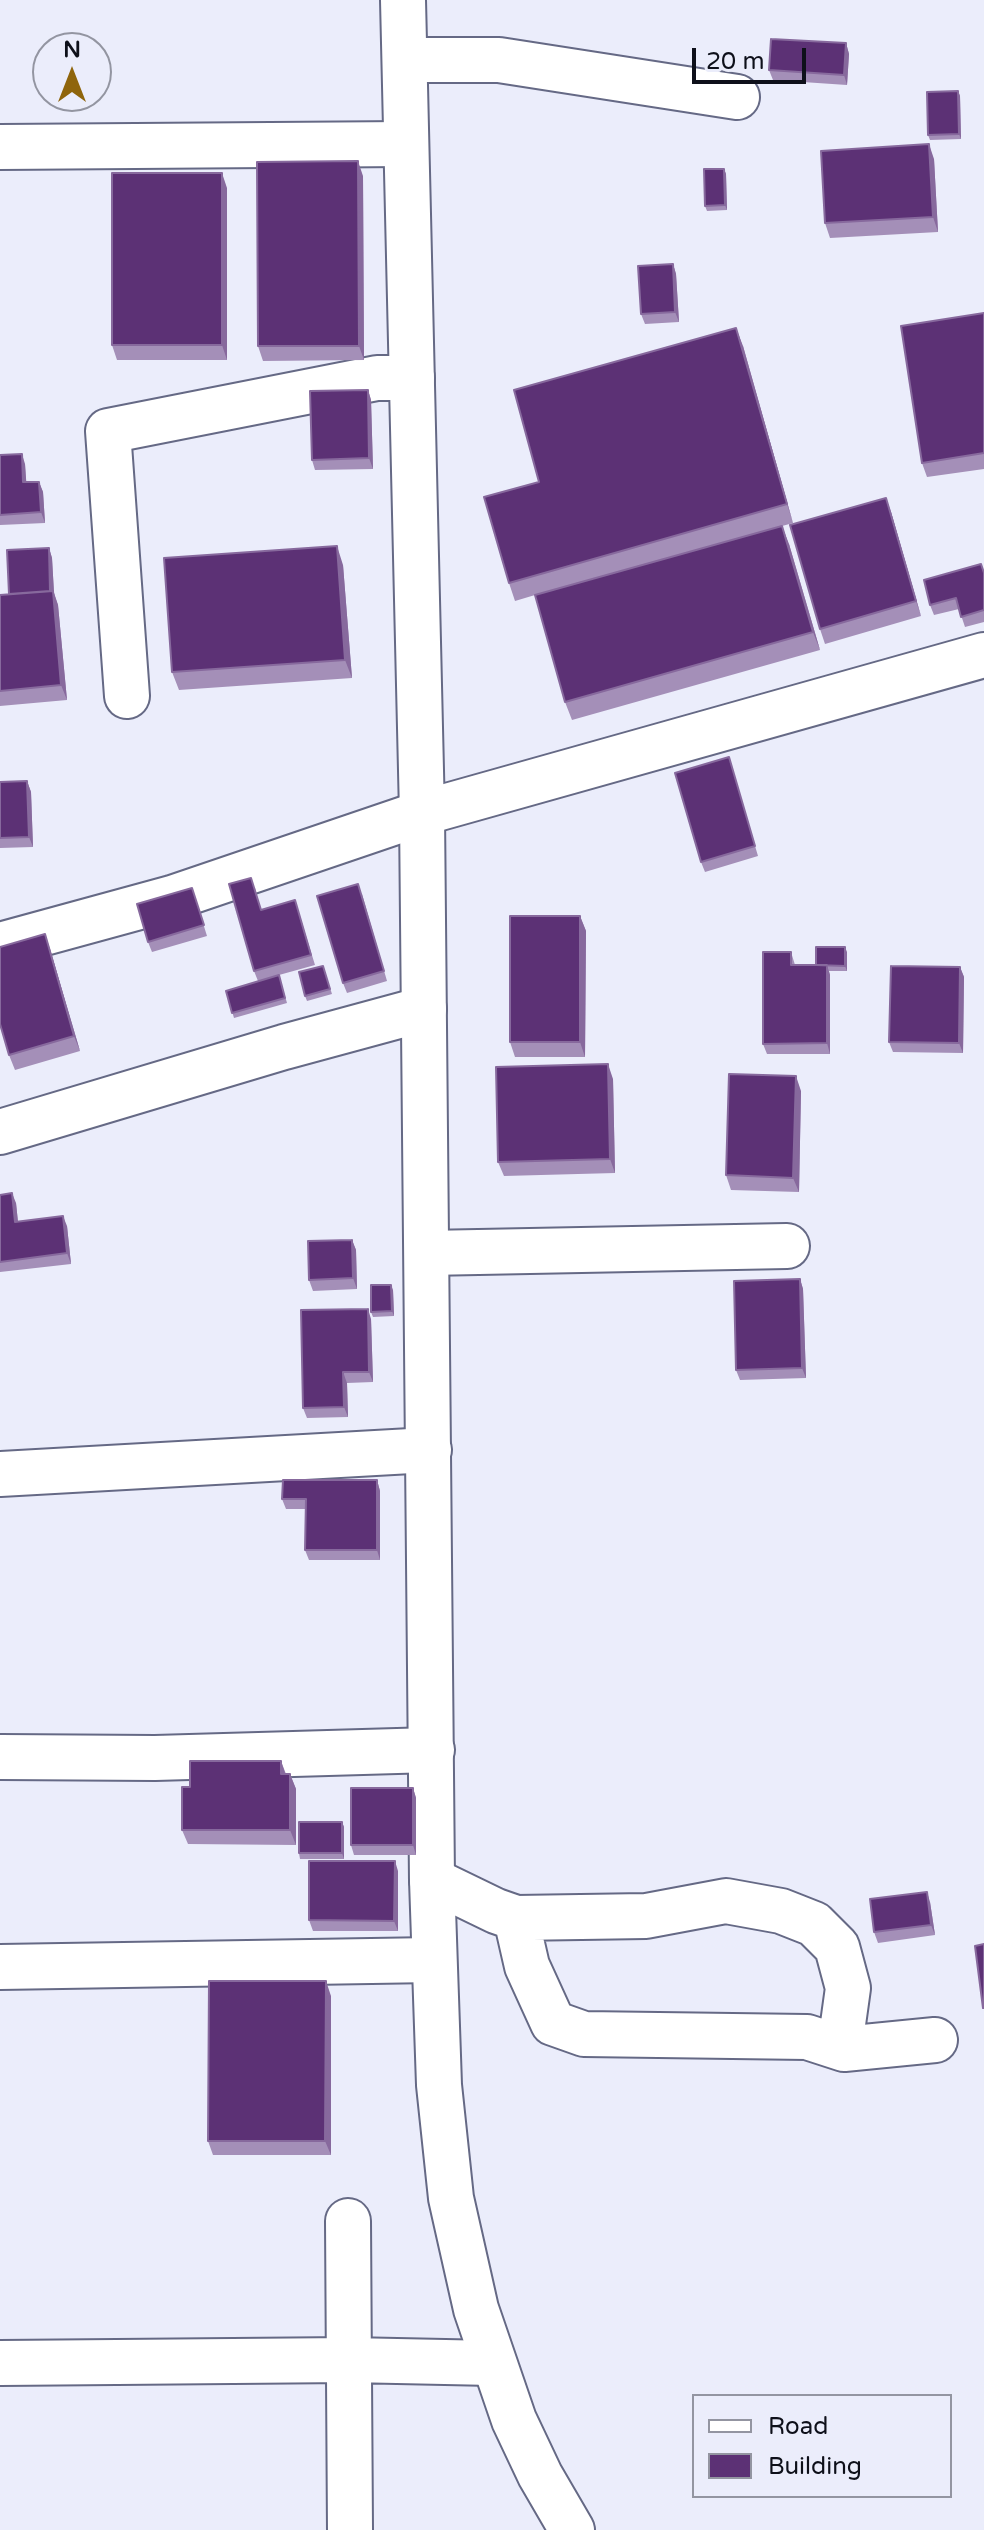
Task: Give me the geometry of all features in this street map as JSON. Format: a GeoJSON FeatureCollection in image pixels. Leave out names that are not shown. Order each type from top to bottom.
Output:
{"type":"FeatureCollection","features":[{"type":"Feature","properties":{"kind":"street"},"geometry":{"type":"LineString","coordinates":[[403,0],[422,813],[433,1960],[439,2085],[451,2198],[472,2296],[493,2363],[521,2434],[567,2529]]}},
{"type":"Feature","properties":{"kind":"street"},"geometry":{"type":"LineString","coordinates":[[405,60],[499,60],[737,97]]}},
{"type":"Feature","properties":{"kind":"street"},"geometry":{"type":"LineString","coordinates":[[0,147],[406,144]]}},
{"type":"Feature","properties":{"kind":"street"},"geometry":{"type":"LineString","coordinates":[[127,696],[108,431],[377,378],[412,378]]}},
{"type":"Feature","properties":{"kind":"street"},"geometry":{"type":"LineString","coordinates":[[0,945],[172,898],[422,813],[984,655]]}},
{"type":"Feature","properties":{"kind":"street"},"geometry":{"type":"LineString","coordinates":[[0,1132],[284,1047],[424,1009]]}},
{"type":"Feature","properties":{"kind":"street"},"geometry":{"type":"LineString","coordinates":[[427,1253],[787,1246]]}},
{"type":"Feature","properties":{"kind":"street"},"geometry":{"type":"LineString","coordinates":[[0,1474],[429,1450]]}},
{"type":"Feature","properties":{"kind":"street"},"geometry":{"type":"LineString","coordinates":[[0,1757],[155,1758],[432,1750]]}},
{"type":"Feature","properties":{"kind":"street"},"geometry":{"type":"LineString","coordinates":[[432,1880],[516,1918],[646,1916],[726,1901],[781,1911],[814,1924],[837,1947],[848,1988],[843,2024],[844,2049]]}},
{"type":"Feature","properties":{"kind":"street"},"geometry":{"type":"LineString","coordinates":[[516,1918],[527,1966],[553,2023],[584,2034],[807,2037],[844,2049],[935,2040]]}},
{"type":"Feature","properties":{"kind":"street"},"geometry":{"type":"LineString","coordinates":[[0,1967],[433,1960]]}},
{"type":"Feature","properties":{"kind":"street"},"geometry":{"type":"LineString","coordinates":[[348,2221],[350,2530]]}},
{"type":"Feature","properties":{"kind":"street"},"geometry":{"type":"LineString","coordinates":[[0,2363],[349,2360],[493,2363]]}},
{"type":"Feature","properties":{"kind":"building"},"geometry":{"type":"Polygon","coordinates":[[[771,39],[846,43],[844,75],[769,70],[771,39]]]}},
{"type":"Feature","properties":{"kind":"building"},"geometry":{"type":"Polygon","coordinates":[[[958,91],[959,134],[928,135],[927,92],[958,91]]]}},
{"type":"Feature","properties":{"kind":"building"},"geometry":{"type":"Polygon","coordinates":[[[929,144],[933,217],[825,223],[821,151],[929,144]]]}},
{"type":"Feature","properties":{"kind":"building"},"geometry":{"type":"Polygon","coordinates":[[[358,161],[359,346],[258,346],[257,162],[358,161]]]}},
{"type":"Feature","properties":{"kind":"building"},"geometry":{"type":"Polygon","coordinates":[[[704,169],[724,169],[725,205],[705,206],[704,169]]]}},
{"type":"Feature","properties":{"kind":"building"},"geometry":{"type":"Polygon","coordinates":[[[112,173],[222,173],[222,345],[112,345],[112,173]]]}},
{"type":"Feature","properties":{"kind":"building"},"geometry":{"type":"Polygon","coordinates":[[[673,264],[675,312],[641,314],[638,266],[673,264]]]}},
{"type":"Feature","properties":{"kind":"building"},"geometry":{"type":"Polygon","coordinates":[[[984,313],[984,453],[922,463],[901,326],[984,313]]]}},
{"type":"Feature","properties":{"kind":"building"},"geometry":{"type":"Polygon","coordinates":[[[736,328],[787,504],[509,583],[484,497],[539,482],[514,390],[736,328]]]}},
{"type":"Feature","properties":{"kind":"building"},"geometry":{"type":"Polygon","coordinates":[[[368,390],[369,458],[312,460],[310,391],[368,390]]]}},
{"type":"Feature","properties":{"kind":"building"},"geometry":{"type":"Polygon","coordinates":[[[22,454],[23,482],[39,482],[41,512],[0,515],[0,455],[22,454]]]}},
{"type":"Feature","properties":{"kind":"building"},"geometry":{"type":"Polygon","coordinates":[[[886,498],[916,601],[820,629],[790,525],[886,498]]]}},
{"type":"Feature","properties":{"kind":"building"},"geometry":{"type":"Polygon","coordinates":[[[782,526],[813,632],[565,702],[535,595],[782,526]]]}},
{"type":"Feature","properties":{"kind":"building"},"geometry":{"type":"Polygon","coordinates":[[[337,546],[345,660],[172,672],[164,558],[337,546]]]}},
{"type":"Feature","properties":{"kind":"building"},"geometry":{"type":"Polygon","coordinates":[[[49,548],[50,591],[9,594],[7,550],[49,548]]]}},
{"type":"Feature","properties":{"kind":"building"},"geometry":{"type":"Polygon","coordinates":[[[981,564],[984,573],[984,610],[961,617],[956,598],[930,605],[924,580],[981,564]]]}},
{"type":"Feature","properties":{"kind":"building"},"geometry":{"type":"Polygon","coordinates":[[[53,591],[61,685],[0,691],[0,595],[53,591]]]}},
{"type":"Feature","properties":{"kind":"building"},"geometry":{"type":"Polygon","coordinates":[[[729,757],[755,846],[701,862],[675,773],[729,757]]]}},
{"type":"Feature","properties":{"kind":"building"},"geometry":{"type":"Polygon","coordinates":[[[27,781],[29,837],[0,838],[0,782],[27,781]]]}},
{"type":"Feature","properties":{"kind":"building"},"geometry":{"type":"Polygon","coordinates":[[[251,878],[261,910],[295,900],[311,955],[254,971],[229,884],[251,878]]]}},
{"type":"Feature","properties":{"kind":"building"},"geometry":{"type":"Polygon","coordinates":[[[358,884],[384,971],[343,983],[317,896],[358,884]]]}},
{"type":"Feature","properties":{"kind":"building"},"geometry":{"type":"Polygon","coordinates":[[[192,888],[204,925],[148,942],[137,904],[192,888]]]}},
{"type":"Feature","properties":{"kind":"building"},"geometry":{"type":"Polygon","coordinates":[[[510,916],[580,916],[580,1042],[510,1042],[510,916]]]}},
{"type":"Feature","properties":{"kind":"building"},"geometry":{"type":"Polygon","coordinates":[[[45,934],[74,1036],[9,1055],[0,1024],[0,947],[45,934]]]}},
{"type":"Feature","properties":{"kind":"building"},"geometry":{"type":"Polygon","coordinates":[[[816,947],[845,947],[845,966],[816,965],[816,947]]]}},
{"type":"Feature","properties":{"kind":"building"},"geometry":{"type":"Polygon","coordinates":[[[763,952],[791,952],[791,965],[827,965],[827,1043],[763,1044],[763,952]]]}},
{"type":"Feature","properties":{"kind":"building"},"geometry":{"type":"Polygon","coordinates":[[[323,966],[330,989],[305,996],[299,972],[323,966]]]}},
{"type":"Feature","properties":{"kind":"building"},"geometry":{"type":"Polygon","coordinates":[[[891,966],[960,967],[959,1043],[889,1042],[891,966]]]}},
{"type":"Feature","properties":{"kind":"building"},"geometry":{"type":"Polygon","coordinates":[[[279,975],[285,998],[232,1013],[226,991],[279,975]]]}},
{"type":"Feature","properties":{"kind":"building"},"geometry":{"type":"Polygon","coordinates":[[[608,1064],[610,1159],[498,1162],[496,1067],[608,1064]]]}},
{"type":"Feature","properties":{"kind":"building"},"geometry":{"type":"Polygon","coordinates":[[[729,1074],[796,1076],[793,1178],[726,1175],[729,1074]]]}},
{"type":"Feature","properties":{"kind":"building"},"geometry":{"type":"Polygon","coordinates":[[[12,1193],[15,1222],[63,1216],[67,1253],[0,1262],[0,1195],[12,1193]]]}},
{"type":"Feature","properties":{"kind":"building"},"geometry":{"type":"Polygon","coordinates":[[[352,1240],[353,1278],[309,1280],[308,1241],[352,1240]]]}},
{"type":"Feature","properties":{"kind":"building"},"geometry":{"type":"Polygon","coordinates":[[[800,1279],[802,1368],[736,1370],[734,1281],[800,1279]]]}},
{"type":"Feature","properties":{"kind":"building"},"geometry":{"type":"Polygon","coordinates":[[[371,1285],[391,1285],[392,1311],[371,1312],[371,1285]]]}},
{"type":"Feature","properties":{"kind":"building"},"geometry":{"type":"Polygon","coordinates":[[[368,1309],[369,1372],[343,1372],[344,1407],[303,1408],[301,1310],[368,1309]]]}},
{"type":"Feature","properties":{"kind":"building"},"geometry":{"type":"Polygon","coordinates":[[[283,1480],[377,1480],[377,1550],[305,1550],[306,1499],[282,1499],[283,1480]]]}},
{"type":"Feature","properties":{"kind":"building"},"geometry":{"type":"Polygon","coordinates":[[[190,1761],[281,1761],[281,1774],[290,1774],[290,1830],[182,1830],[182,1787],[190,1787],[190,1761]]]}},
{"type":"Feature","properties":{"kind":"building"},"geometry":{"type":"Polygon","coordinates":[[[351,1788],[413,1788],[413,1845],[351,1845],[351,1788]]]}},
{"type":"Feature","properties":{"kind":"building"},"geometry":{"type":"Polygon","coordinates":[[[299,1822],[342,1822],[342,1853],[299,1853],[299,1822]]]}},
{"type":"Feature","properties":{"kind":"building"},"geometry":{"type":"Polygon","coordinates":[[[309,1861],[395,1861],[394,1921],[309,1920],[309,1861]]]}},
{"type":"Feature","properties":{"kind":"building"},"geometry":{"type":"Polygon","coordinates":[[[927,1892],[931,1925],[874,1932],[870,1899],[927,1892]]]}},
{"type":"Feature","properties":{"kind":"building"},"geometry":{"type":"Polygon","coordinates":[[[984,1944],[984,2008],[983,2008],[975,1946],[984,1944]]]}},
{"type":"Feature","properties":{"kind":"building"},"geometry":{"type":"Polygon","coordinates":[[[209,1981],[326,1981],[325,2141],[208,2141],[209,1981]]]}}]}
